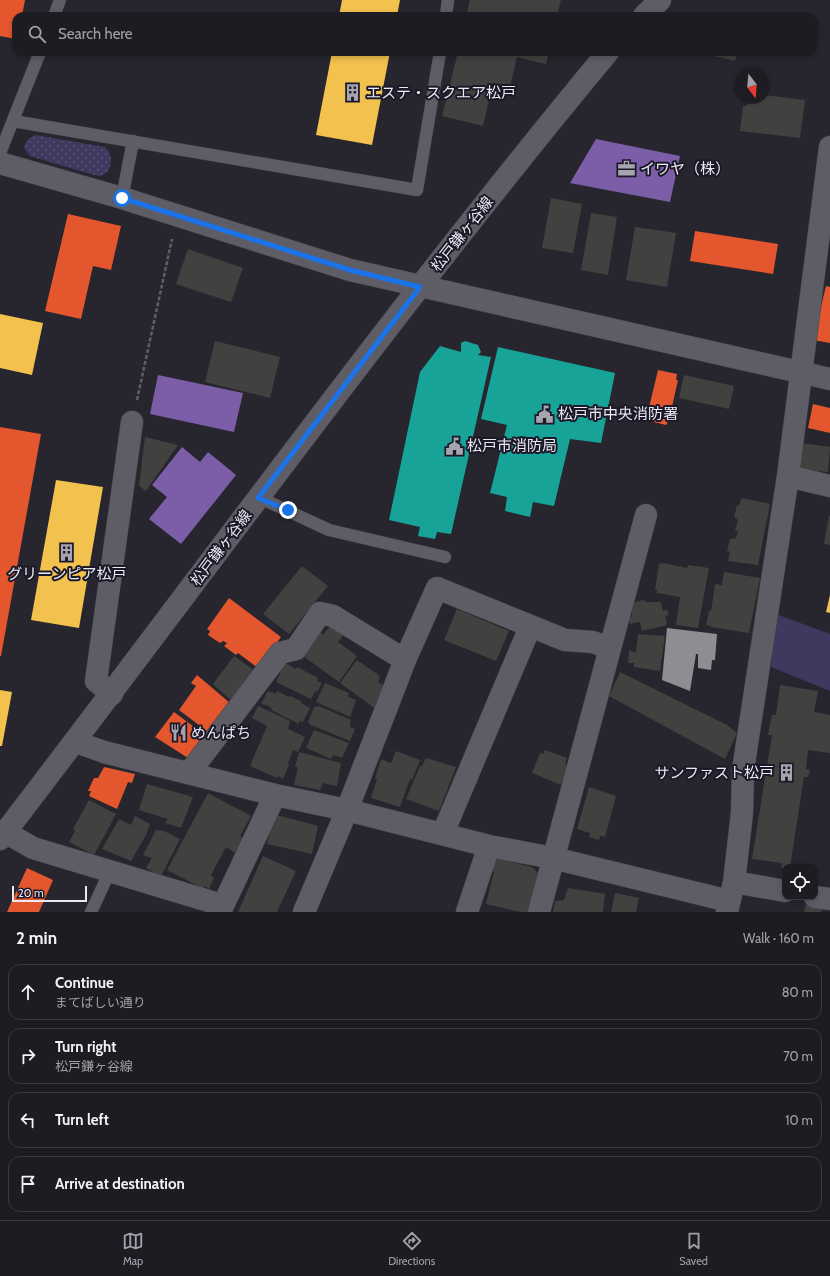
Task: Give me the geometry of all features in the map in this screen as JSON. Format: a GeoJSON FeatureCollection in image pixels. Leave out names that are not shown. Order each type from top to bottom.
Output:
{"type":"FeatureCollection","features":[{"type":"Feature","properties":{"kind":"street"},"geometry":{"type":"LineString","coordinates":[[648,12],[660,0]]}},
{"type":"Feature","properties":{"kind":"street","name":"松戸鎌ヶ谷線"},"geometry":{"type":"LineString","coordinates":[[3,836],[76,742],[258,498],[420,287],[531,144],[605,56]]}},
{"type":"Feature","properties":{"kind":"street"},"geometry":{"type":"LineString","coordinates":[[730,898],[742,813],[742,770],[788,476],[801,372],[828,184],[830,147]]}},
{"type":"Feature","properties":{"kind":"street"},"geometry":{"type":"LineString","coordinates":[[0,163],[122,198],[350,270],[830,379]]}},
{"type":"Feature","properties":{"kind":"street"},"geometry":{"type":"LineString","coordinates":[[112,694],[96,681],[132,422]]}},
{"type":"Feature","properties":{"kind":"street"},"geometry":{"type":"LineString","coordinates":[[788,476],[830,486]]}},
{"type":"Feature","properties":{"kind":"street"},"geometry":{"type":"LineString","coordinates":[[539,912],[646,515]]}},
{"type":"Feature","properties":{"kind":"street"},"geometry":{"type":"LineString","coordinates":[[304,912],[347,810],[405,660],[437,588],[565,640],[593,642],[609,648]]}},
{"type":"Feature","properties":{"kind":"street"},"geometry":{"type":"LineString","coordinates":[[190,773],[280,653],[296,649],[320,613],[333,616],[405,660]]}},
{"type":"Feature","properties":{"kind":"street"},"geometry":{"type":"LineString","coordinates":[[443,833],[530,627]]}},
{"type":"Feature","properties":{"kind":"street"},"geometry":{"type":"LineString","coordinates":[[76,742],[104,752],[275,795],[347,810],[443,833],[489,846],[553,858],[730,898],[782,891]]}},
{"type":"Feature","properties":{"kind":"street"},"geometry":{"type":"LineString","coordinates":[[3,836],[32,848],[110,871],[221,909],[275,795]]}},
{"type":"Feature","properties":{"kind":"street"},"geometry":{"type":"LineString","coordinates":[[467,912],[489,846]]}},
{"type":"Feature","properties":{"kind":"street"},"geometry":{"type":"LineString","coordinates":[[818,897],[830,899]]}},
{"type":"Feature","properties":{"kind":"lane"},"geometry":{"type":"LineString","coordinates":[[56,12],[60,0]]}},
{"type":"Feature","properties":{"kind":"lane"},"geometry":{"type":"LineString","coordinates":[[446,12],[448,0]]}},
{"type":"Feature","properties":{"kind":"lane"},"geometry":{"type":"LineString","coordinates":[[0,153],[38,56]]}},
{"type":"Feature","properties":{"kind":"lane"},"geometry":{"type":"LineString","coordinates":[[13,121],[417,190],[439,56]]}},
{"type":"Feature","properties":{"kind":"lane"},"geometry":{"type":"LineString","coordinates":[[122,198],[133,141]]}},
{"type":"Feature","properties":{"kind":"lane"},"geometry":{"type":"LineString","coordinates":[[258,498],[329,530],[445,557]]}},
{"type":"Feature","properties":{"kind":"lane"},"geometry":{"type":"LineString","coordinates":[[91,912],[110,871]]}},
{"type":"Feature","properties":{"kind":"path"},"geometry":{"type":"LineString","coordinates":[[132,422],[172,238]]}},
{"type":"Feature","properties":{"kind":"shaded area"},"geometry":{"type":"Polygon","coordinates":[[[36,135],[105,147],[111,156],[108,172],[100,176],[94,175],[30,156],[24,148],[28,140],[36,135]]]}},
{"type":"Feature","properties":{"kind":"shaded area"},"geometry":{"type":"Polygon","coordinates":[[[776,614],[830,634],[830,691],[771,667],[776,614]]]}},
{"type":"Feature","properties":{"kind":"building: Homes"},"geometry":{"type":"Polygon","coordinates":[[[342,0],[400,0],[398,12],[340,12],[342,0]]]}},
{"type":"Feature","properties":{"kind":"building: Homes","name":"エステ・スクエア松戸"},"geometry":{"type":"Polygon","coordinates":[[[331,56],[389,56],[372,145],[316,135],[331,56]]]}},
{"type":"Feature","properties":{"kind":"building: Homes"},"geometry":{"type":"Polygon","coordinates":[[[0,314],[43,323],[32,375],[0,368],[0,314]]]}},
{"type":"Feature","properties":{"kind":"building: Homes","name":"グリーンピア松戸"},"geometry":{"type":"Polygon","coordinates":[[[56,480],[103,487],[79,628],[31,620],[56,480]]]}},
{"type":"Feature","properties":{"kind":"building: Homes"},"geometry":{"type":"Polygon","coordinates":[[[830,595],[830,613],[826,612],[830,595]]]}},
{"type":"Feature","properties":{"kind":"building: Homes"},"geometry":{"type":"Polygon","coordinates":[[[0,690],[12,692],[2,746],[0,746],[0,690]]]}},
{"type":"Feature","properties":{"kind":"building: Shops"},"geometry":{"type":"Polygon","coordinates":[[[0,0],[25,0],[23,12],[12,12],[12,38],[0,36],[0,0]]]}},
{"type":"Feature","properties":{"kind":"building: Shops"},"geometry":{"type":"Polygon","coordinates":[[[68,214],[121,226],[111,270],[93,266],[81,319],[45,311],[68,214]]]}},
{"type":"Feature","properties":{"kind":"building: Shops"},"geometry":{"type":"Polygon","coordinates":[[[695,231],[778,244],[773,274],[690,261],[695,231]]]}},
{"type":"Feature","properties":{"kind":"building: Shops"},"geometry":{"type":"Polygon","coordinates":[[[826,286],[830,287],[830,343],[813,340],[826,286]]]}},
{"type":"Feature","properties":{"kind":"building: Shops"},"geometry":{"type":"Polygon","coordinates":[[[658,370],[677,374],[676,380],[678,380],[669,420],[666,425],[646,420],[658,370]]]}},
{"type":"Feature","properties":{"kind":"building: Shops"},"geometry":{"type":"Polygon","coordinates":[[[813,404],[830,408],[830,433],[808,428],[813,404]]]}},
{"type":"Feature","properties":{"kind":"building: Shops"},"geometry":{"type":"Polygon","coordinates":[[[0,427],[41,434],[1,656],[0,656],[0,427]]]}},
{"type":"Feature","properties":{"kind":"building: Shops"},"geometry":{"type":"Polygon","coordinates":[[[229,598],[281,637],[258,668],[238,653],[236,655],[224,646],[227,643],[223,641],[220,643],[208,635],[210,631],[207,629],[229,598]]]}},
{"type":"Feature","properties":{"kind":"building: Shops"},"geometry":{"type":"Polygon","coordinates":[[[197,675],[230,703],[208,732],[179,710],[196,686],[191,683],[197,675]]]}},
{"type":"Feature","properties":{"kind":"building: Shops"},"geometry":{"type":"Polygon","coordinates":[[[174,712],[205,735],[188,758],[155,737],[174,712]]]}},
{"type":"Feature","properties":{"kind":"building: Shops"},"geometry":{"type":"Polygon","coordinates":[[[104,767],[135,774],[132,783],[128,782],[117,809],[89,796],[91,791],[88,791],[94,778],[98,778],[104,767]]]}},
{"type":"Feature","properties":{"kind":"building: Shops"},"geometry":{"type":"Polygon","coordinates":[[[27,868],[53,880],[39,912],[7,912],[27,868]]]}},
{"type":"Feature","properties":{"kind":"building: Offices","name":"イワヤ（株）"},"geometry":{"type":"Polygon","coordinates":[[[596,139],[680,156],[670,202],[570,183],[596,139]]]}},
{"type":"Feature","properties":{"kind":"building: Offices"},"geometry":{"type":"Polygon","coordinates":[[[158,375],[243,393],[234,432],[150,414],[158,375]]]}},
{"type":"Feature","properties":{"kind":"building: Offices"},"geometry":{"type":"Polygon","coordinates":[[[182,447],[200,462],[208,452],[236,475],[181,544],[149,519],[167,497],[152,485],[182,447]]]}},
{"type":"Feature","properties":{"kind":"building: Public"},"geometry":{"type":"Polygon","coordinates":[[[465,341],[478,345],[481,352],[478,355],[491,357],[451,534],[437,532],[435,539],[418,536],[420,527],[389,520],[420,372],[440,346],[461,352],[461,343],[465,341]]]}},
{"type":"Feature","properties":{"kind":"building: Public"},"geometry":{"type":"Polygon","coordinates":[[[498,347],[615,373],[601,443],[570,439],[554,506],[533,502],[530,517],[505,511],[507,497],[490,493],[507,425],[481,419],[498,347]]]}},
{"type":"Feature","properties":{"kind":"building: Industry"},"geometry":{"type":"Polygon","coordinates":[[[667,628],[717,634],[715,660],[712,660],[711,670],[698,668],[698,654],[696,654],[690,691],[662,680],[667,628]]]}},
{"type":"Feature","properties":{"kind":"building: Other"},"geometry":{"type":"Polygon","coordinates":[[[470,0],[561,0],[558,12],[467,12],[470,0]]]}},
{"type":"Feature","properties":{"kind":"building: Other"},"geometry":{"type":"Polygon","coordinates":[[[457,56],[548,56],[546,64],[517,57],[510,87],[493,83],[483,126],[442,116],[457,56]]]}},
{"type":"Feature","properties":{"kind":"building: Other"},"geometry":{"type":"Polygon","coordinates":[[[714,56],[736,56],[735,61],[714,56]]]}},
{"type":"Feature","properties":{"kind":"building: Other"},"geometry":{"type":"Polygon","coordinates":[[[770,96],[805,100],[800,138],[740,131],[743,106],[747,106],[747,104],[770,104],[770,96]]]}},
{"type":"Feature","properties":{"kind":"building: Other"},"geometry":{"type":"Polygon","coordinates":[[[551,198],[582,204],[573,253],[542,248],[551,198]]]}},
{"type":"Feature","properties":{"kind":"building: Other"},"geometry":{"type":"Polygon","coordinates":[[[591,213],[617,217],[608,275],[581,270],[591,213]]]}},
{"type":"Feature","properties":{"kind":"building: Other"},"geometry":{"type":"Polygon","coordinates":[[[635,227],[676,233],[667,287],[626,280],[635,227]]]}},
{"type":"Feature","properties":{"kind":"building: Other"},"geometry":{"type":"Polygon","coordinates":[[[188,249],[243,268],[231,302],[176,284],[188,249]]]}},
{"type":"Feature","properties":{"kind":"building: Other"},"geometry":{"type":"Polygon","coordinates":[[[215,341],[280,357],[270,398],[205,382],[215,341]]]}},
{"type":"Feature","properties":{"kind":"building: Other"},"geometry":{"type":"Polygon","coordinates":[[[684,375],[734,386],[729,409],[679,398],[684,375]]]}},
{"type":"Feature","properties":{"kind":"building: Other"},"geometry":{"type":"Polygon","coordinates":[[[145,437],[178,445],[146,491],[139,486],[145,437]]]}},
{"type":"Feature","properties":{"kind":"building: Other"},"geometry":{"type":"Polygon","coordinates":[[[802,443],[830,447],[828,472],[798,469],[802,443]]]}},
{"type":"Feature","properties":{"kind":"building: Other"},"geometry":{"type":"Polygon","coordinates":[[[742,498],[770,504],[758,565],[728,561],[730,552],[727,551],[730,539],[736,538],[738,531],[735,531],[738,520],[734,517],[737,505],[739,505],[742,498]]]}},
{"type":"Feature","properties":{"kind":"building: Other"},"geometry":{"type":"Polygon","coordinates":[[[830,516],[830,545],[824,544],[830,516]]]}},
{"type":"Feature","properties":{"kind":"building: Other"},"geometry":{"type":"Polygon","coordinates":[[[663,563],[687,568],[688,565],[709,568],[698,628],[676,625],[680,597],[657,593],[657,590],[655,590],[659,564],[663,563]]]}},
{"type":"Feature","properties":{"kind":"building: Other"},"geometry":{"type":"Polygon","coordinates":[[[302,566],[328,586],[289,634],[263,614],[302,566]]]}},
{"type":"Feature","properties":{"kind":"building: Other"},"geometry":{"type":"Polygon","coordinates":[[[724,572],[760,578],[749,633],[706,625],[709,611],[711,611],[715,584],[722,585],[724,572]]]}},
{"type":"Feature","properties":{"kind":"building: Other"},"geometry":{"type":"Polygon","coordinates":[[[644,600],[645,602],[661,602],[663,611],[667,609],[669,615],[665,616],[667,625],[642,631],[640,622],[630,624],[628,618],[632,616],[630,603],[644,600]]]}},
{"type":"Feature","properties":{"kind":"building: Other"},"geometry":{"type":"Polygon","coordinates":[[[457,609],[509,631],[496,661],[444,640],[457,609]]]}},
{"type":"Feature","properties":{"kind":"building: Other"},"geometry":{"type":"Polygon","coordinates":[[[331,625],[344,634],[338,642],[357,656],[339,682],[303,656],[321,632],[323,635],[331,625]]]}},
{"type":"Feature","properties":{"kind":"building: Other"},"geometry":{"type":"Polygon","coordinates":[[[638,634],[665,636],[660,671],[634,667],[634,663],[628,663],[629,651],[636,652],[638,634]]]}},
{"type":"Feature","properties":{"kind":"building: Other"},"geometry":{"type":"Polygon","coordinates":[[[234,656],[255,671],[232,701],[213,684],[234,656]]]}},
{"type":"Feature","properties":{"kind":"building: Other"},"geometry":{"type":"Polygon","coordinates":[[[357,660],[380,676],[378,682],[385,687],[376,709],[340,683],[357,660]]]}},
{"type":"Feature","properties":{"kind":"building: Other"},"geometry":{"type":"Polygon","coordinates":[[[285,663],[296,669],[297,667],[318,678],[317,681],[322,683],[317,692],[315,691],[311,699],[276,682],[285,663]]]}},
{"type":"Feature","properties":{"kind":"building: Other"},"geometry":{"type":"Polygon","coordinates":[[[620,672],[727,725],[737,733],[725,759],[609,696],[620,672]]]}},
{"type":"Feature","properties":{"kind":"building: Other"},"geometry":{"type":"Polygon","coordinates":[[[325,683],[349,693],[348,697],[356,700],[350,717],[316,702],[325,683]]]}},
{"type":"Feature","properties":{"kind":"building: Other","name":"サンファスト松戸"},"geometry":{"type":"Polygon","coordinates":[[[780,685],[818,691],[814,712],[830,715],[830,753],[808,750],[806,769],[810,770],[808,777],[804,777],[790,864],[782,864],[781,868],[782,863],[752,859],[772,735],[768,735],[772,715],[776,715],[780,685]]]}},
{"type":"Feature","properties":{"kind":"building: Other"},"geometry":{"type":"Polygon","coordinates":[[[268,691],[276,694],[277,691],[289,697],[290,696],[301,701],[301,703],[310,708],[303,722],[299,721],[299,724],[271,710],[272,708],[261,704],[268,691]]]}},
{"type":"Feature","properties":{"kind":"building: Other"},"geometry":{"type":"Polygon","coordinates":[[[258,706],[290,721],[288,729],[305,737],[298,752],[293,750],[283,779],[278,776],[277,778],[250,766],[267,726],[252,718],[258,706]]]}},
{"type":"Feature","properties":{"kind":"building: Other"},"geometry":{"type":"Polygon","coordinates":[[[319,706],[351,720],[350,727],[355,729],[350,741],[311,725],[308,722],[314,707],[319,706]]]}},
{"type":"Feature","properties":{"kind":"building: Other"},"geometry":{"type":"Polygon","coordinates":[[[314,730],[349,743],[342,758],[333,755],[331,759],[306,748],[314,730]]]}},
{"type":"Feature","properties":{"kind":"building: Other"},"geometry":{"type":"Polygon","coordinates":[[[545,750],[567,758],[565,764],[569,765],[561,785],[532,773],[540,753],[543,754],[545,750]]]}},
{"type":"Feature","properties":{"kind":"building: Other"},"geometry":{"type":"Polygon","coordinates":[[[396,751],[420,760],[412,780],[410,779],[400,807],[371,798],[381,759],[391,763],[396,751]]]}},
{"type":"Feature","properties":{"kind":"building: Other"},"geometry":{"type":"Polygon","coordinates":[[[299,752],[341,763],[337,786],[323,783],[320,790],[294,785],[298,767],[295,767],[299,752]]]}},
{"type":"Feature","properties":{"kind":"building: Other"},"geometry":{"type":"Polygon","coordinates":[[[426,758],[456,767],[439,811],[406,799],[420,766],[422,766],[426,758]]]}},
{"type":"Feature","properties":{"kind":"building: Other"},"geometry":{"type":"Polygon","coordinates":[[[147,784],[193,797],[181,828],[165,823],[168,819],[139,810],[147,784]]]}},
{"type":"Feature","properties":{"kind":"building: Other"},"geometry":{"type":"Polygon","coordinates":[[[589,787],[616,796],[605,837],[600,836],[599,840],[589,837],[590,833],[577,829],[589,787]]]}},
{"type":"Feature","properties":{"kind":"building: Other"},"geometry":{"type":"Polygon","coordinates":[[[208,793],[251,816],[240,836],[243,838],[235,853],[226,847],[211,875],[214,878],[209,889],[205,886],[204,889],[167,870],[208,793]]]}},
{"type":"Feature","properties":{"kind":"building: Other"},"geometry":{"type":"Polygon","coordinates":[[[89,800],[116,814],[94,855],[69,842],[75,831],[73,829],[89,800]]]}},
{"type":"Feature","properties":{"kind":"building: Other"},"geometry":{"type":"Polygon","coordinates":[[[277,815],[318,826],[312,854],[267,844],[272,824],[274,824],[277,815]]]}},
{"type":"Feature","properties":{"kind":"building: Other"},"geometry":{"type":"Polygon","coordinates":[[[135,816],[150,824],[146,835],[131,861],[102,849],[119,819],[131,825],[135,816]]]}},
{"type":"Feature","properties":{"kind":"building: Other"},"geometry":{"type":"Polygon","coordinates":[[[156,830],[164,831],[180,839],[161,876],[146,868],[152,858],[143,855],[156,830]]]}},
{"type":"Feature","properties":{"kind":"building: Other"},"geometry":{"type":"Polygon","coordinates":[[[263,856],[296,871],[277,912],[238,912],[263,856]]]}},
{"type":"Feature","properties":{"kind":"building: Other"},"geometry":{"type":"Polygon","coordinates":[[[498,859],[532,867],[538,873],[530,912],[520,912],[486,904],[494,871],[494,862],[498,859]]]}},
{"type":"Feature","properties":{"kind":"building: Other"},"geometry":{"type":"Polygon","coordinates":[[[568,888],[605,894],[603,912],[553,912],[555,901],[564,900],[568,888]]]}},
{"type":"Feature","properties":{"kind":"building: Other"},"geometry":{"type":"Polygon","coordinates":[[[615,893],[639,898],[636,912],[611,912],[615,893]]]}},
{"type":"Feature","properties":{"kind":"building: Other"},"geometry":{"type":"Polygon","coordinates":[[[806,904],[822,908],[821,912],[804,912],[806,904]]]}},
{"type":"Feature","properties":{"kind":"place","name":"エステ・スクエア松戸"},"geometry":{"type":"Point","coordinates":[353,93]}},
{"type":"Feature","properties":{"kind":"place","name":"イワヤ（株）"},"geometry":{"type":"Point","coordinates":[627,169]}},
{"type":"Feature","properties":{"kind":"place","name":"松戸市中央消防署"},"geometry":{"type":"Point","coordinates":[545,414]}},
{"type":"Feature","properties":{"kind":"place","name":"松戸市消防局"},"geometry":{"type":"Point","coordinates":[454,446]}},
{"type":"Feature","properties":{"kind":"place","name":"グリーンピア松戸"},"geometry":{"type":"Point","coordinates":[67,553]}},
{"type":"Feature","properties":{"kind":"place","name":"めんぱち"},"geometry":{"type":"Point","coordinates":[178,733]}},
{"type":"Feature","properties":{"kind":"place","name":"サンファスト松戸"},"geometry":{"type":"Point","coordinates":[787,773]}},
{"type":"Feature","properties":{"kind":"route"},"geometry":{"type":"LineString","coordinates":[[122,198],[350,270],[420,287],[320,415],[258,498],[288,510]]}}]}
